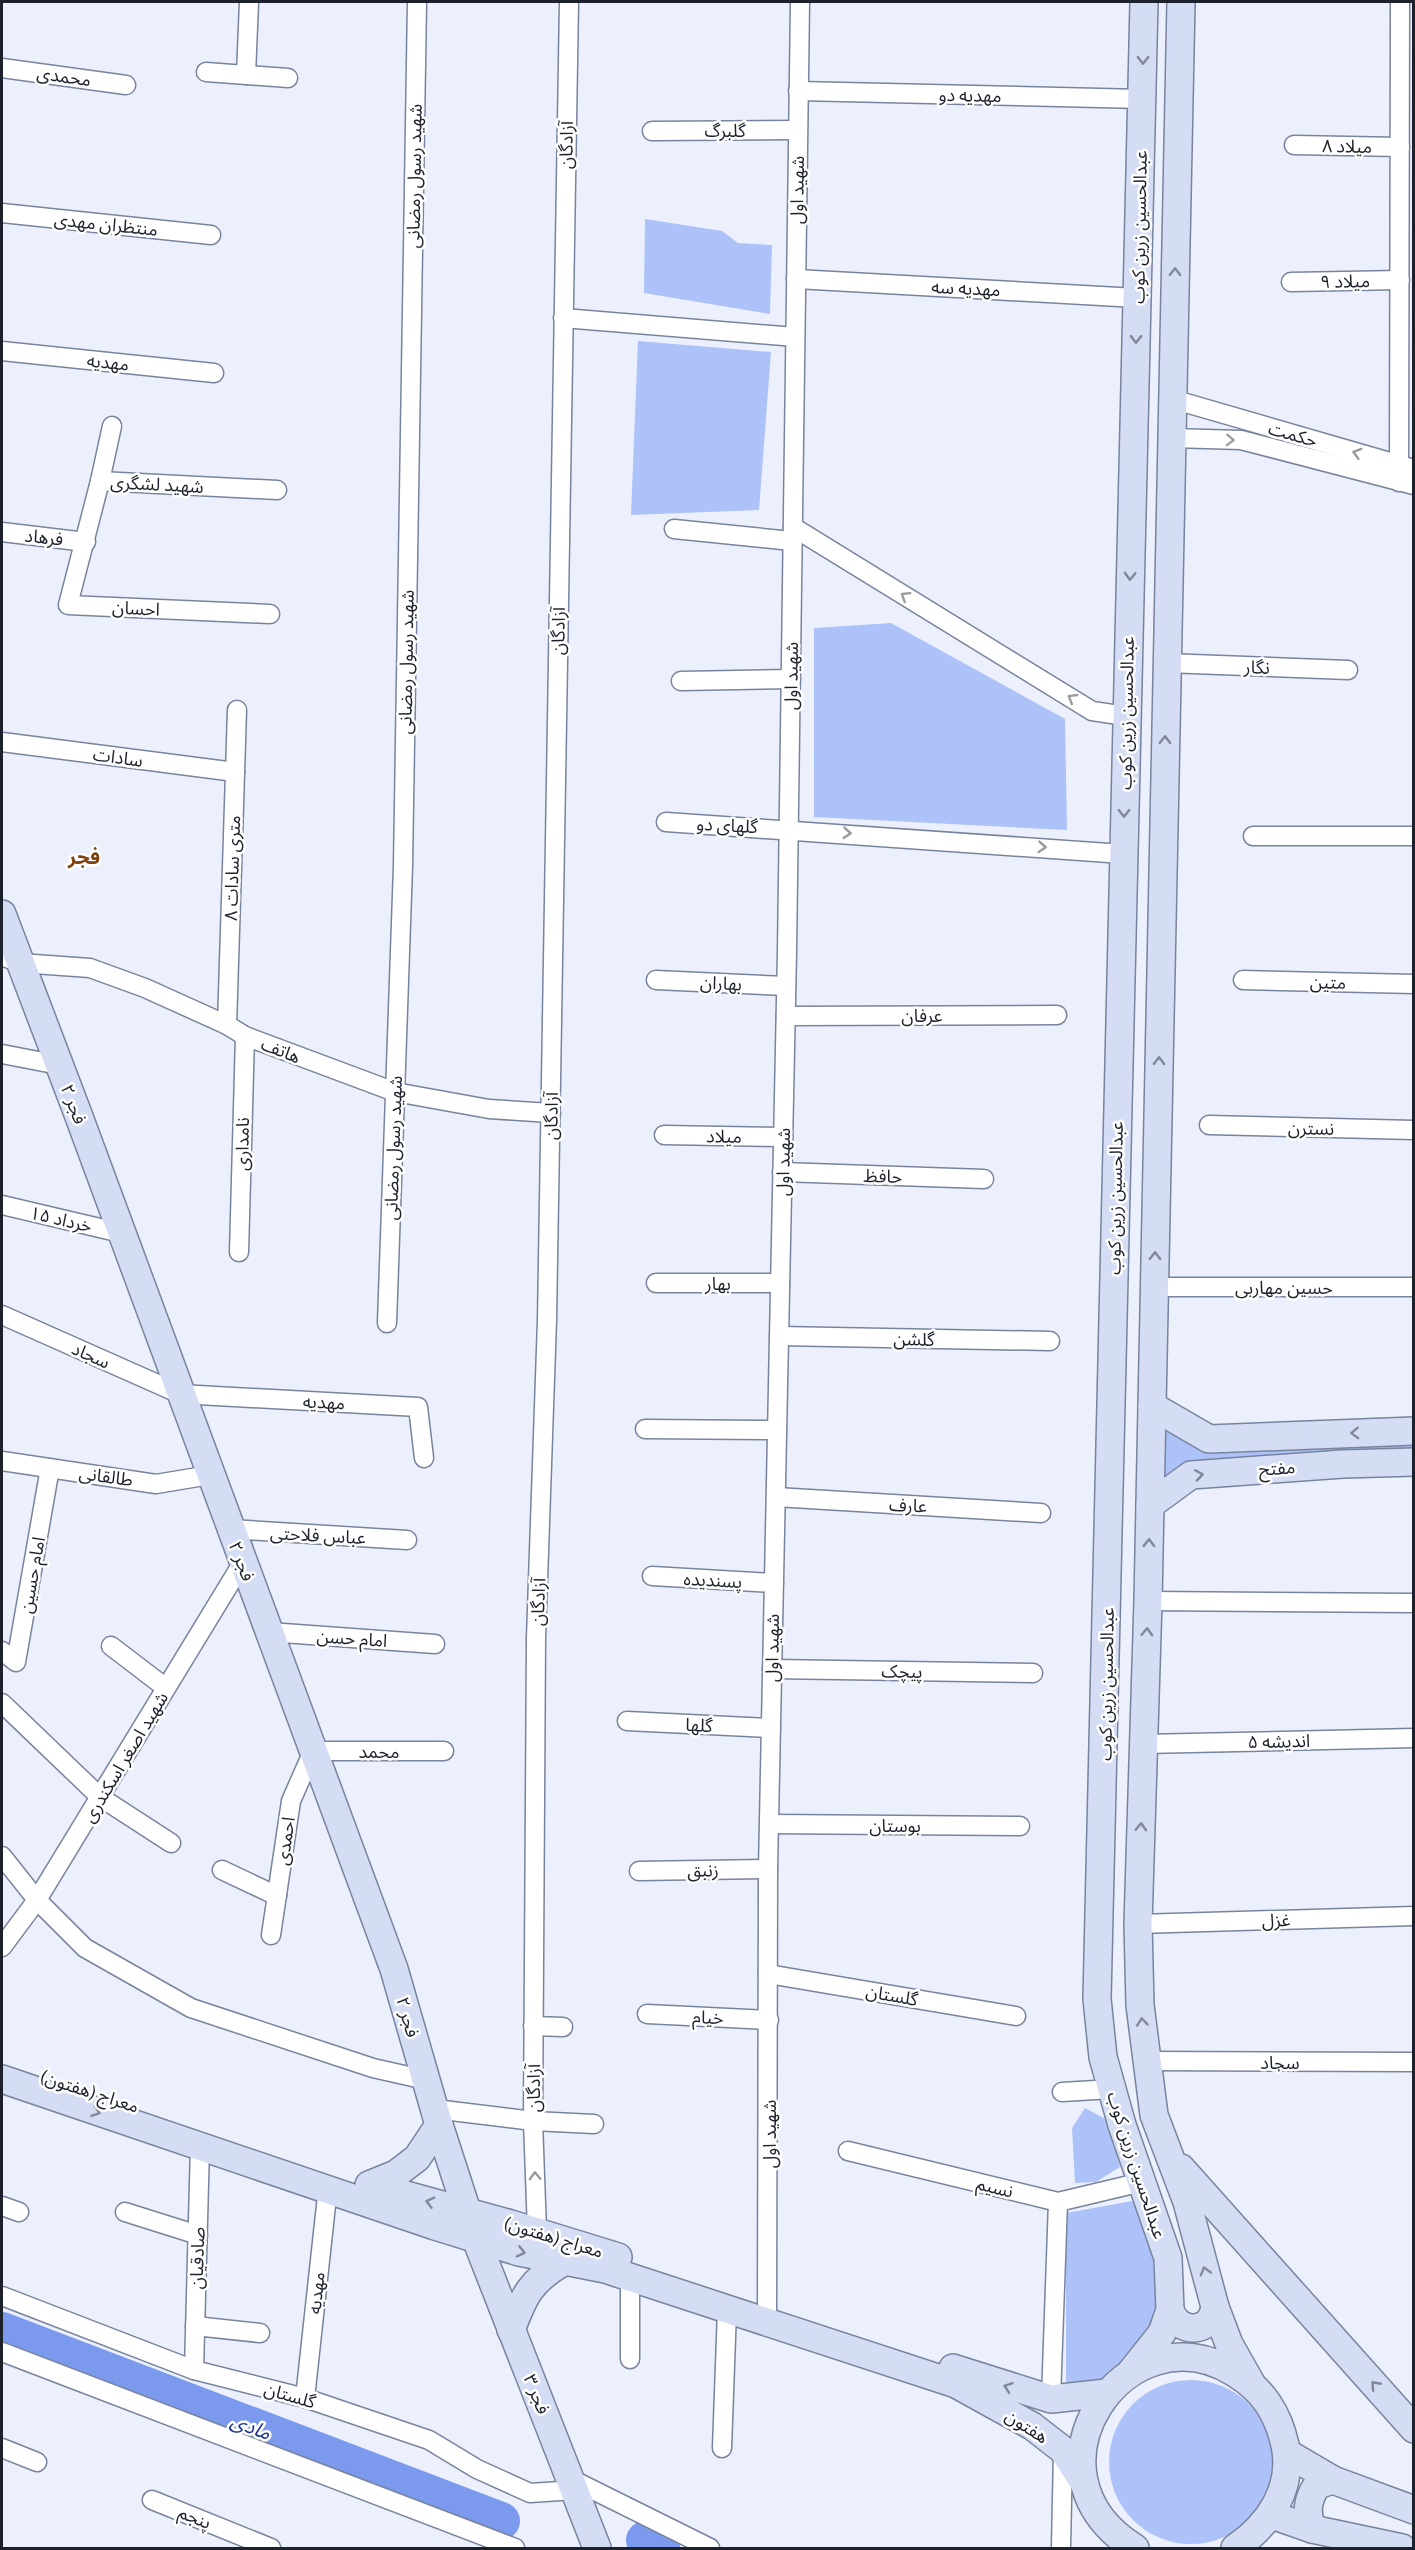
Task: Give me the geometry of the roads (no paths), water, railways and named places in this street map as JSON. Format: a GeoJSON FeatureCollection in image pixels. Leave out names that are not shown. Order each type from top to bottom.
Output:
{"type":"FeatureCollection","features":[{"type":"Feature","properties":{"kind":"main road","name":"عبدالحسین زرین کوب"},"geometry":{"type":"LineString","coordinates":[[1131,2372],[1162,2333],[1170,2310],[1168,2258],[1103,2057],[1097,1999],[1105,1737],[1126,716],[1144,2]]}},
{"type":"Feature","properties":{"kind":"main road","name":"عبدالحسین زرین کوب"},"geometry":{"type":"LineString","coordinates":[[1181,2],[1148,1601],[1138,1924],[1140,2005],[1154,2115],[1187,2202],[1215,2307],[1229,2344],[1251,2383]]}},
{"type":"Feature","properties":{"kind":"main road"},"geometry":{"type":"LineString","coordinates":[[1132,479],[1146,497],[1156,501],[1170,490]]}},
{"type":"Feature","properties":{"kind":"main road"},"geometry":{"type":"LineString","coordinates":[[1131,539],[1148,529],[1163,536],[1168,547]]}},
{"type":"Feature","properties":{"kind":"main road","name":"فجر ۲"},"geometry":{"type":"LineString","coordinates":[[2,914],[11,959],[59,1065],[394,1969],[437,2117],[477,2239]]}},
{"type":"Feature","properties":{"kind":"main road","name":"مفتح"},"geometry":{"type":"LineString","coordinates":[[1152,1407],[1209,1439],[1413,1431]]}},
{"type":"Feature","properties":{"kind":"main road","name":"مفتح"},"geometry":{"type":"LineString","coordinates":[[1150,1505],[1191,1475],[1343,1464],[1413,1462]]}},
{"type":"Feature","properties":{"kind":"main road","name":"معراج (هفتون)"},"geometry":{"type":"LineString","coordinates":[[2,2062],[369,2185],[537,2231],[956,2384]]}},
{"type":"Feature","properties":{"kind":"main road","name":"معراج (هفتون)"},"geometry":{"type":"LineString","coordinates":[[2,2079],[477,2239],[563,2262],[605,2269],[727,2310],[767,2314],[1028,2394],[1051,2399],[1107,2393]]}},
{"type":"Feature","properties":{"kind":"main road"},"geometry":{"type":"LineString","coordinates":[[369,2185],[396,2174],[417,2158],[437,2117]]}},
{"type":"Feature","properties":{"kind":"main road"},"geometry":{"type":"LineString","coordinates":[[1168,2153],[1413,2429]]}},
{"type":"Feature","properties":{"kind":"main road","name":"فجر ۳"},"geometry":{"type":"LineString","coordinates":[[477,2239],[597,2548]]}},
{"type":"Feature","properties":{"kind":"main road"},"geometry":{"type":"LineString","coordinates":[[511,2330],[528,2289],[547,2271],[563,2262]]}},
{"type":"Feature","properties":{"kind":"main road"},"geometry":{"type":"LineString","coordinates":[[1170,2310],[1177,2323],[1191,2329],[1198,2329],[1211,2320],[1215,2307]]}},
{"type":"Feature","properties":{"kind":"main road"},"geometry":{"type":"LineString","coordinates":[[1101,2548],[1097,2513],[1084,2483],[1082,2451],[1090,2420],[1107,2393],[1131,2372],[1161,2360],[1193,2358],[1224,2366],[1251,2383],[1269,2403],[1281,2427],[1287,2453],[1286,2475],[1281,2495],[1272,2514],[1255,2535],[1235,2548]]}},
{"type":"Feature","properties":{"kind":"main road","name":"هفتون"},"geometry":{"type":"LineString","coordinates":[[956,2384],[1032,2426],[1063,2450],[1084,2483]]}},
{"type":"Feature","properties":{"kind":"main road"},"geometry":{"type":"LineString","coordinates":[[1287,2453],[1333,2480],[1413,2510]]}},
{"type":"Feature","properties":{"kind":"main road"},"geometry":{"type":"LineString","coordinates":[[1312,2529],[1308,2515],[1308,2500],[1317,2485],[1333,2480]]}},
{"type":"Feature","properties":{"kind":"main road"},"geometry":{"type":"LineString","coordinates":[[1097,2513],[1118,2537],[1136,2548]]}},
{"type":"Feature","properties":{"kind":"main road"},"geometry":{"type":"LineString","coordinates":[[1272,2514],[1312,2529],[1402,2548]]}},
{"type":"Feature","properties":{"kind":"street"},"geometry":{"type":"LineString","coordinates":[[246,75],[249,2]]}},
{"type":"Feature","properties":{"kind":"street","name":"شهید رسول رمضانی"},"geometry":{"type":"LineString","coordinates":[[387,1323],[403,866],[417,2]]}},
{"type":"Feature","properties":{"kind":"street","name":"آزادگان"},"geometry":{"type":"LineString","coordinates":[[537,2231],[533,2026],[536,1638],[547,1320],[569,2]]}},
{"type":"Feature","properties":{"kind":"street","name":"شهید اول"},"geometry":{"type":"LineString","coordinates":[[767,2314],[768,1869],[786,1016],[800,2]]}},
{"type":"Feature","properties":{"kind":"street"},"geometry":{"type":"LineString","coordinates":[[1400,2],[1407,45],[1400,147],[1406,200],[1400,280],[1407,331],[1406,475]]}},
{"type":"Feature","properties":{"kind":"street","name":"محمدی"},"geometry":{"type":"LineString","coordinates":[[2,68],[126,84]]}},
{"type":"Feature","properties":{"kind":"street"},"geometry":{"type":"LineString","coordinates":[[206,72],[288,78]]}},
{"type":"Feature","properties":{"kind":"street","name":"مهدیه دو"},"geometry":{"type":"LineString","coordinates":[[798,91],[1142,99]]}},
{"type":"Feature","properties":{"kind":"street","name":"گلبرگ"},"geometry":{"type":"LineString","coordinates":[[652,131],[797,130]]}},
{"type":"Feature","properties":{"kind":"street","name":"میلاد ۸"},"geometry":{"type":"LineString","coordinates":[[1294,145],[1400,147]]}},
{"type":"Feature","properties":{"kind":"street","name":"منتظران مهدی"},"geometry":{"type":"LineString","coordinates":[[2,213],[211,235]]}},
{"type":"Feature","properties":{"kind":"street","name":"مهدیه سه"},"geometry":{"type":"LineString","coordinates":[[795,279],[1137,298]]}},
{"type":"Feature","properties":{"kind":"street","name":"میلاد ۹"},"geometry":{"type":"LineString","coordinates":[[1291,282],[1400,280]]}},
{"type":"Feature","properties":{"kind":"street"},"geometry":{"type":"LineString","coordinates":[[563,318],[795,337]]}},
{"type":"Feature","properties":{"kind":"street","name":"مهدیه"},"geometry":{"type":"LineString","coordinates":[[2,351],[214,373]]}},
{"type":"Feature","properties":{"kind":"street","name":"حکمت"},"geometry":{"type":"LineString","coordinates":[[1172,399],[1406,475]]}},
{"type":"Feature","properties":{"kind":"street"},"geometry":{"type":"LineString","coordinates":[[100,482],[112,426]]}},
{"type":"Feature","properties":{"kind":"street","name":"حکمت"},"geometry":{"type":"LineString","coordinates":[[1171,438],[1241,440],[1406,475]]}},
{"type":"Feature","properties":{"kind":"street","name":"شهید لشگری"},"geometry":{"type":"LineString","coordinates":[[86,542],[100,482],[277,490]]}},
{"type":"Feature","properties":{"kind":"street"},"geometry":{"type":"LineString","coordinates":[[674,529],[793,534],[1092,711],[1126,716]]}},
{"type":"Feature","properties":{"kind":"street","name":"فرهاد"},"geometry":{"type":"LineString","coordinates":[[2,532],[86,542]]}},
{"type":"Feature","properties":{"kind":"street","name":"احسان"},"geometry":{"type":"LineString","coordinates":[[86,542],[68,604],[270,614]]}},
{"type":"Feature","properties":{"kind":"street","name":"نگار"},"geometry":{"type":"LineString","coordinates":[[1166,663],[1348,670]]}},
{"type":"Feature","properties":{"kind":"street"},"geometry":{"type":"LineString","coordinates":[[681,681],[791,679]]}},
{"type":"Feature","properties":{"kind":"street","name":"۸ متری سادات"},"geometry":{"type":"LineString","coordinates":[[227,1025],[237,710]]}},
{"type":"Feature","properties":{"kind":"street","name":"سادات"},"geometry":{"type":"LineString","coordinates":[[2,742],[235,772]]}},
{"type":"Feature","properties":{"kind":"street","name":"گلهای دو"},"geometry":{"type":"LineString","coordinates":[[666,822],[1123,854]]}},
{"type":"Feature","properties":{"kind":"street"},"geometry":{"type":"LineString","coordinates":[[1253,836],[1413,836]]}},
{"type":"Feature","properties":{"kind":"street","name":"هاتف"},"geometry":{"type":"LineString","coordinates":[[11,959],[90,968],[146,988],[244,1035],[395,1092],[489,1109],[551,1113]]}},
{"type":"Feature","properties":{"kind":"street","name":"بهاران"},"geometry":{"type":"LineString","coordinates":[[656,980],[786,986]]}},
{"type":"Feature","properties":{"kind":"street","name":"متین"},"geometry":{"type":"LineString","coordinates":[[1243,980],[1413,984]]}},
{"type":"Feature","properties":{"kind":"street","name":"عرفان"},"geometry":{"type":"LineString","coordinates":[[786,1016],[1057,1015]]}},
{"type":"Feature","properties":{"kind":"street","name":"نامداری"},"geometry":{"type":"LineString","coordinates":[[239,1252],[244,1035]]}},
{"type":"Feature","properties":{"kind":"street"},"geometry":{"type":"LineString","coordinates":[[2,1054],[59,1065]]}},
{"type":"Feature","properties":{"kind":"street","name":"نسترن"},"geometry":{"type":"LineString","coordinates":[[1209,1125],[1413,1130]]}},
{"type":"Feature","properties":{"kind":"street","name":"میلاد"},"geometry":{"type":"LineString","coordinates":[[664,1135],[783,1137]]}},
{"type":"Feature","properties":{"kind":"street","name":"حافظ"},"geometry":{"type":"LineString","coordinates":[[782,1172],[984,1179]]}},
{"type":"Feature","properties":{"kind":"street","name":"۱۵ خرداد"},"geometry":{"type":"LineString","coordinates":[[2,1205],[121,1233]]}},
{"type":"Feature","properties":{"kind":"street","name":"بهار"},"geometry":{"type":"LineString","coordinates":[[656,1283],[780,1283]]}},
{"type":"Feature","properties":{"kind":"street","name":"حسین مهاربی"},"geometry":{"type":"LineString","coordinates":[[1155,1287],[1413,1287]]}},
{"type":"Feature","properties":{"kind":"street","name":"سجاد"},"geometry":{"type":"LineString","coordinates":[[2,1315],[180,1394]]}},
{"type":"Feature","properties":{"kind":"street","name":"گلشن"},"geometry":{"type":"LineString","coordinates":[[779,1336],[1050,1341]]}},
{"type":"Feature","properties":{"kind":"street","name":"مهدیه"},"geometry":{"type":"LineString","coordinates":[[180,1394],[418,1407],[424,1458]]}},
{"type":"Feature","properties":{"kind":"street"},"geometry":{"type":"LineString","coordinates":[[645,1429],[777,1430]]}},
{"type":"Feature","properties":{"kind":"street","name":"طالقانی"},"geometry":{"type":"LineString","coordinates":[[2,1461],[156,1484],[210,1475]]}},
{"type":"Feature","properties":{"kind":"street","name":"امام حسین"},"geometry":{"type":"LineString","coordinates":[[2,1651],[16,1662],[50,1468]]}},
{"type":"Feature","properties":{"kind":"street","name":"عارف"},"geometry":{"type":"LineString","coordinates":[[776,1497],[1041,1513]]}},
{"type":"Feature","properties":{"kind":"street","name":"عباس فلاحتی"},"geometry":{"type":"LineString","coordinates":[[230,1529],[407,1540]]}},
{"type":"Feature","properties":{"kind":"street","name":"شهید اصغر اسکندری"},"geometry":{"type":"LineString","coordinates":[[2,1947],[37,1900],[243,1562]]}},
{"type":"Feature","properties":{"kind":"street","name":"پسندیده"},"geometry":{"type":"LineString","coordinates":[[652,1576],[774,1583]]}},
{"type":"Feature","properties":{"kind":"street"},"geometry":{"type":"LineString","coordinates":[[1148,1601],[1413,1603]]}},
{"type":"Feature","properties":{"kind":"street","name":"امام حسن"},"geometry":{"type":"LineString","coordinates":[[269,1632],[435,1644]]}},
{"type":"Feature","properties":{"kind":"street"},"geometry":{"type":"LineString","coordinates":[[111,1646],[166,1688]]}},
{"type":"Feature","properties":{"kind":"street","name":"پیچک"},"geometry":{"type":"LineString","coordinates":[[772,1669],[1033,1673]]}},
{"type":"Feature","properties":{"kind":"street"},"geometry":{"type":"LineString","coordinates":[[2,1703],[100,1797],[171,1843]]}},
{"type":"Feature","properties":{"kind":"street","name":"گلها"},"geometry":{"type":"LineString","coordinates":[[627,1721],[771,1728]]}},
{"type":"Feature","properties":{"kind":"street","name":"اندیشه ۵"},"geometry":{"type":"LineString","coordinates":[[1144,1744],[1413,1738]]}},
{"type":"Feature","properties":{"kind":"street","name":"محمد"},"geometry":{"type":"LineString","coordinates":[[313,1751],[444,1751]]}},
{"type":"Feature","properties":{"kind":"street","name":"احمدی"},"geometry":{"type":"LineString","coordinates":[[271,1935],[291,1801],[313,1751]]}},
{"type":"Feature","properties":{"kind":"street","name":"بوستان"},"geometry":{"type":"LineString","coordinates":[[770,1824],[1020,1826]]}},
{"type":"Feature","properties":{"kind":"street"},"geometry":{"type":"LineString","coordinates":[[2,1856],[37,1900],[85,1948],[191,2008],[374,2068],[426,2080]]}},
{"type":"Feature","properties":{"kind":"street","name":"زنبق"},"geometry":{"type":"LineString","coordinates":[[639,1871],[768,1869]]}},
{"type":"Feature","properties":{"kind":"street"},"geometry":{"type":"LineString","coordinates":[[222,1870],[277,1896]]}},
{"type":"Feature","properties":{"kind":"street","name":"غزل"},"geometry":{"type":"LineString","coordinates":[[1138,1924],[1413,1916]]}},
{"type":"Feature","properties":{"kind":"street","name":"گلستان"},"geometry":{"type":"LineString","coordinates":[[768,1974],[1016,2016]]}},
{"type":"Feature","properties":{"kind":"street","name":"خیام"},"geometry":{"type":"LineString","coordinates":[[647,2014],[769,2020]]}},
{"type":"Feature","properties":{"kind":"street"},"geometry":{"type":"LineString","coordinates":[[533,2026],[563,2027]]}},
{"type":"Feature","properties":{"kind":"street","name":"سجاد"},"geometry":{"type":"LineString","coordinates":[[1146,2061],[1413,2062]]}},
{"type":"Feature","properties":{"kind":"street"},"geometry":{"type":"LineString","coordinates":[[1062,2092],[1112,2089]]}},
{"type":"Feature","properties":{"kind":"street"},"geometry":{"type":"LineString","coordinates":[[437,2117],[594,2124]]}},
{"type":"Feature","properties":{"kind":"street","name":"صادقیان"},"geometry":{"type":"LineString","coordinates":[[194,2370],[200,2146]]}},
{"type":"Feature","properties":{"kind":"street","name":"نسیم"},"geometry":{"type":"LineString","coordinates":[[848,2151],[1058,2202],[1142,2182]]}},
{"type":"Feature","properties":{"kind":"street","name":"مهدیه"},"geometry":{"type":"LineString","coordinates":[[305,2398],[328,2187]]}},
{"type":"Feature","properties":{"kind":"street"},"geometry":{"type":"LineString","coordinates":[[1051,2399],[1058,2202]]}},
{"type":"Feature","properties":{"kind":"street"},"geometry":{"type":"LineString","coordinates":[[2,2206],[19,2212]]}},
{"type":"Feature","properties":{"kind":"street"},"geometry":{"type":"LineString","coordinates":[[125,2212],[198,2235]]}},
{"type":"Feature","properties":{"kind":"street"},"geometry":{"type":"LineString","coordinates":[[630,2277],[630,2359]]}},
{"type":"Feature","properties":{"kind":"street","name":"گلستان"},"geometry":{"type":"LineString","coordinates":[[2,2296],[194,2370],[305,2398],[429,2440],[477,2469],[530,2493],[573,2485]]}},
{"type":"Feature","properties":{"kind":"street"},"geometry":{"type":"LineString","coordinates":[[722,2448],[727,2310]]}},
{"type":"Feature","properties":{"kind":"street"},"geometry":{"type":"LineString","coordinates":[[195,2326],[260,2333]]}},
{"type":"Feature","properties":{"kind":"street"},"geometry":{"type":"LineString","coordinates":[[2,2352],[515,2548]]}},
{"type":"Feature","properties":{"kind":"street"},"geometry":{"type":"LineString","coordinates":[[2,2448],[37,2462]]}},
{"type":"Feature","properties":{"kind":"street"},"geometry":{"type":"LineString","coordinates":[[1061,2548],[1063,2450]]}},
{"type":"Feature","properties":{"kind":"street"},"geometry":{"type":"LineString","coordinates":[[573,2485],[710,2548]]}},
{"type":"Feature","properties":{"kind":"street","name":"پنجم"},"geometry":{"type":"LineString","coordinates":[[152,2500],[271,2548]]}},
{"type":"Feature","properties":{"kind":"waterway","name":"مادی"},"geometry":{"type":"LineString","coordinates":[[2,2331],[501,2521]]}},
{"type":"Feature","properties":{"kind":"waterway","name":"مادی"},"geometry":{"type":"LineString","coordinates":[[645,2540],[661,2548]]}},
{"type":"Feature","properties":{"kind":"district","name":"فجر"},"geometry":{"type":"Point","coordinates":[84,856]}}]}
